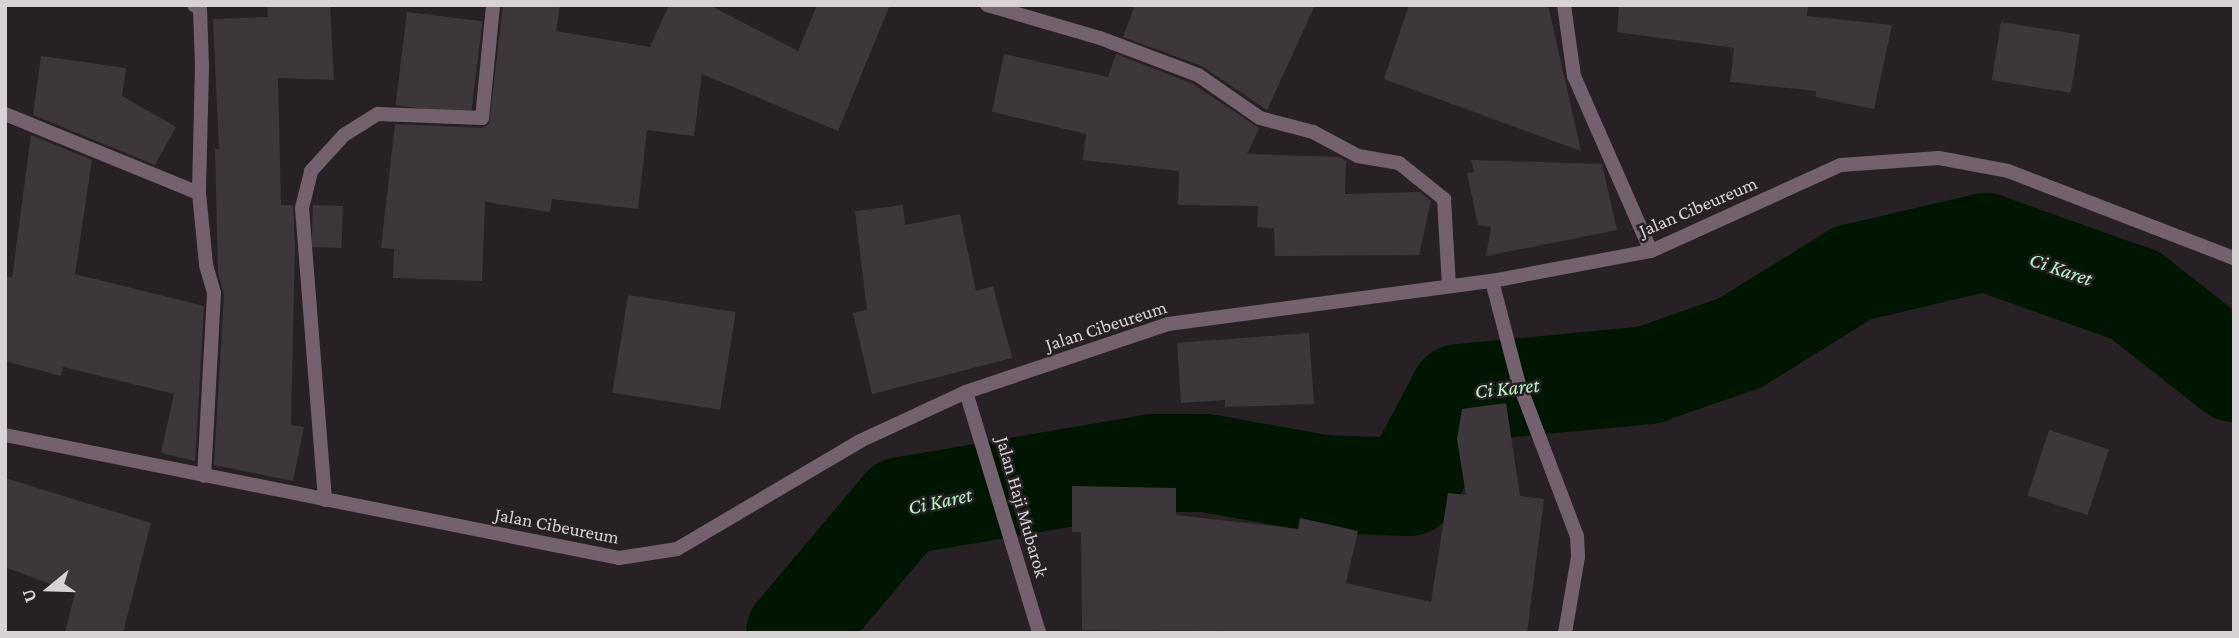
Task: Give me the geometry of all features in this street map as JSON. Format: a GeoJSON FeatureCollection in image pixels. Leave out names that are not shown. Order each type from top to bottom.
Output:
{"type":"FeatureCollection","features":[{"type":"Feature","properties":{"kind":"street"},"geometry":{"type":"LineString","coordinates":[[325,500],[302,208],[311,171],[344,135],[378,114],[482,118],[493,5]]}},
{"type":"Feature","properties":{"kind":"street"},"geometry":{"type":"LineString","coordinates":[[988,5],[1100,38],[1198,75],[1260,118],[1313,132],[1358,156],[1399,163],[1444,199],[1449,286]]}},
{"type":"Feature","properties":{"kind":"street"},"geometry":{"type":"LineString","coordinates":[[1564,5],[1574,76],[1651,251]]}},
{"type":"Feature","properties":{"kind":"street"},"geometry":{"type":"LineString","coordinates":[[198,7],[199,193],[206,265],[214,293],[204,476]]}},
{"type":"Feature","properties":{"kind":"street"},"geometry":{"type":"LineString","coordinates":[[5,114],[199,193]]}},
{"type":"Feature","properties":{"kind":"street","name":"Jalan Cibeureum"},"geometry":{"type":"LineString","coordinates":[[5,435],[619,558],[662,554],[697,539],[860,441],[967,392],[1168,324],[1492,281],[1651,251],[1841,164],[1939,158],[2008,171],[2071,192],[2234,258]]}},
{"type":"Feature","properties":{"kind":"street"},"geometry":{"type":"LineString","coordinates":[[1492,281],[1518,381],[1578,547],[1565,633]]}},
{"type":"Feature","properties":{"kind":"street","name":"Jalan Haji Mubarok"},"geometry":{"type":"LineString","coordinates":[[967,392],[995,477],[1039,633]]}},
{"type":"Feature","properties":{"kind":"building"},"geometry":{"type":"Polygon","coordinates":[[[267,5],[330,5],[334,80],[278,78],[281,205],[293,205],[295,246],[291,425],[304,427],[293,481],[214,465],[224,294],[218,273],[215,148],[219,150],[213,19],[268,17],[267,5]]]}},
{"type":"Feature","properties":{"kind":"building"},"geometry":{"type":"Polygon","coordinates":[[[503,5],[560,5],[556,31],[650,47],[669,5],[709,5],[798,51],[817,5],[890,5],[838,131],[702,74],[694,136],[647,130],[638,209],[552,199],[550,212],[485,202],[482,281],[393,278],[394,249],[381,248],[395,124],[482,128],[489,124],[503,5]]]}},
{"type":"Feature","properties":{"kind":"building"},"geometry":{"type":"Polygon","coordinates":[[[1135,5],[1315,5],[1267,110],[1202,66],[1123,37],[1135,5]]]}},
{"type":"Feature","properties":{"kind":"building"},"geometry":{"type":"Polygon","coordinates":[[[1409,5],[1548,5],[1581,151],[1384,79],[1409,5]]]}},
{"type":"Feature","properties":{"kind":"building"},"geometry":{"type":"Polygon","coordinates":[[[1619,5],[1808,5],[1807,16],[1892,25],[1874,109],[1816,97],[1816,91],[1730,82],[1734,48],[1617,32],[1619,5]]]}},
{"type":"Feature","properties":{"kind":"building"},"geometry":{"type":"Polygon","coordinates":[[[407,12],[482,21],[471,115],[396,105],[407,12]]]}},
{"type":"Feature","properties":{"kind":"building"},"geometry":{"type":"Polygon","coordinates":[[[2001,22],[2080,35],[2071,93],[1992,80],[2001,22]]]}},
{"type":"Feature","properties":{"kind":"building"},"geometry":{"type":"Polygon","coordinates":[[[1004,54],[1108,77],[1116,54],[1193,84],[1259,128],[1247,154],[1339,157],[1346,161],[1345,194],[1420,192],[1431,201],[1419,255],[1275,256],[1274,228],[1257,227],[1258,206],[1178,205],[1179,171],[1083,160],[1086,134],[992,112],[1004,54]]]}},
{"type":"Feature","properties":{"kind":"building"},"geometry":{"type":"Polygon","coordinates":[[[41,56],[126,68],[122,96],[176,127],[155,165],[33,115],[41,56]]]}},
{"type":"Feature","properties":{"kind":"building"},"geometry":{"type":"Polygon","coordinates":[[[31,135],[92,160],[75,274],[204,306],[195,461],[161,453],[174,394],[63,367],[61,376],[5,361],[5,276],[12,278],[31,135]]]}},
{"type":"Feature","properties":{"kind":"building"},"geometry":{"type":"Polygon","coordinates":[[[1471,160],[1602,164],[1617,230],[1486,256],[1491,227],[1478,225],[1467,173],[1474,172],[1471,160]]]}},
{"type":"Feature","properties":{"kind":"building"},"geometry":{"type":"Polygon","coordinates":[[[313,205],[343,206],[342,248],[312,247],[313,205]]]}},
{"type":"Feature","properties":{"kind":"building"},"geometry":{"type":"Polygon","coordinates":[[[903,205],[905,225],[960,214],[976,291],[993,286],[1012,358],[872,394],[853,313],[867,310],[855,211],[903,205]]]}},
{"type":"Feature","properties":{"kind":"building"},"geometry":{"type":"Polygon","coordinates":[[[628,295],[736,312],[720,410],[613,393],[628,295]]]}},
{"type":"Feature","properties":{"kind":"building"},"geometry":{"type":"Polygon","coordinates":[[[1309,333],[1314,404],[1225,407],[1225,400],[1181,403],[1177,343],[1309,333]]]}},
{"type":"Feature","properties":{"kind":"building"},"geometry":{"type":"Polygon","coordinates":[[[1506,403],[1520,496],[1544,499],[1527,633],[1082,630],[1081,532],[1072,532],[1072,486],[1176,488],[1176,515],[1298,529],[1300,518],[1358,531],[1346,583],[1431,602],[1448,493],[1466,495],[1457,439],[1462,409],[1506,403]]]}},
{"type":"Feature","properties":{"kind":"building"},"geometry":{"type":"Polygon","coordinates":[[[2049,430],[2109,449],[2088,515],[2028,496],[2049,430]]]}},
{"type":"Feature","properties":{"kind":"building"},"geometry":{"type":"Polygon","coordinates":[[[5,478],[151,523],[123,633],[65,633],[75,593],[5,567],[5,478]]]}},
{"type":"Feature","properties":{"kind":"waterway","name":"Ci Karet"},"geometry":{"type":"LineString","coordinates":[[795,633],[902,506],[1153,463],[1206,463],[1323,484],[1409,487],[1459,393],[1648,375],[1740,343],[1853,273],[1985,242],[2135,295],[2234,373]]}}]}
